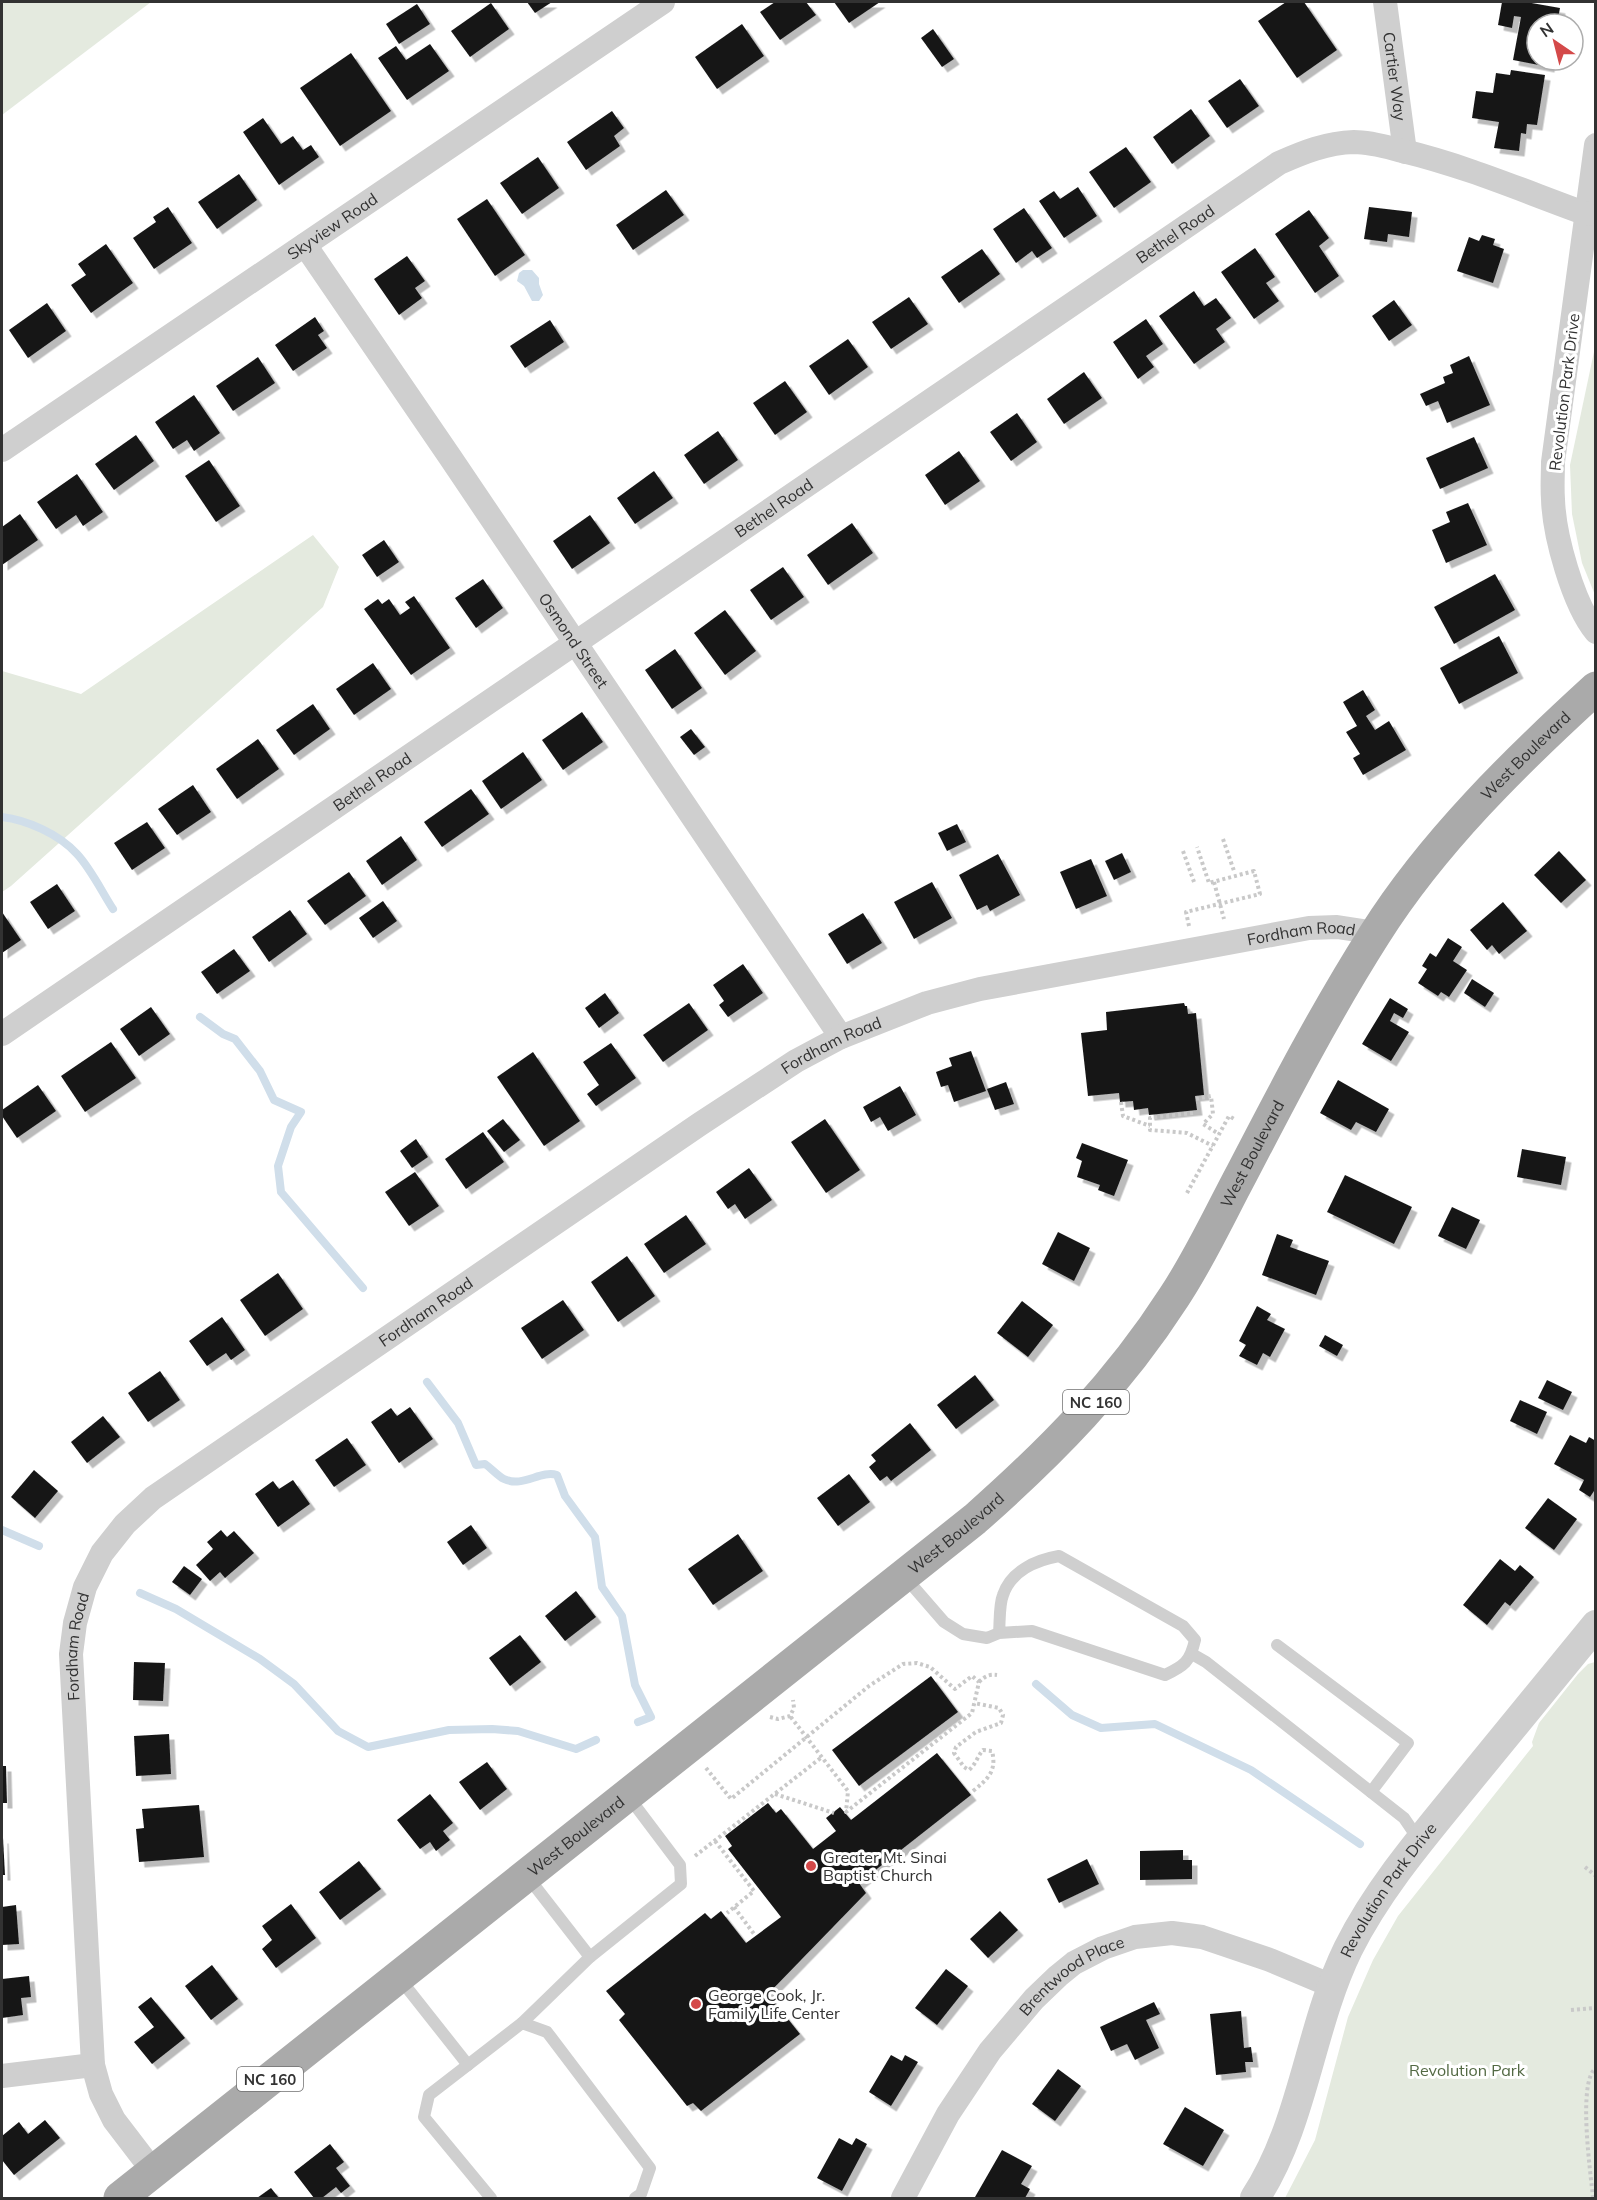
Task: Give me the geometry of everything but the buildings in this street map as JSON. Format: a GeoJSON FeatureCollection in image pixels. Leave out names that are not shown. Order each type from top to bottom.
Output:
{"type":"FeatureCollection","features":[{"type":"Feature","properties":{"kind":"main road","name":"West Boulevard"},"geometry":{"type":"LineString","coordinates":[[120,2199],[975,1519],[1034,1466],[1090,1409],[1132,1359],[1174,1297],[1309,1045],[1376,933],[1415,879],[1482,801],[1532,748],[1596,688]]}},
{"type":"Feature","properties":{"kind":"street","name":"Skyview Road"},"geometry":{"type":"LineString","coordinates":[[2,450],[663,2]]}},
{"type":"Feature","properties":{"kind":"street","name":"Cartier Way"},"geometry":{"type":"LineString","coordinates":[[1385,2],[1405,152]]}},
{"type":"Feature","properties":{"kind":"street","name":"Bethel Road"},"geometry":{"type":"LineString","coordinates":[[2,1034],[1279,163],[1315,148],[1354,142],[1369,143],[1428,157],[1587,214]]}},
{"type":"Feature","properties":{"kind":"street","name":"Revolution Park Drive"},"geometry":{"type":"LineString","coordinates":[[1596,145],[1554,457],[1553,501],[1559,540],[1572,584],[1581,609],[1596,632]]}},
{"type":"Feature","properties":{"kind":"street","name":"Osmond Street"},"geometry":{"type":"LineString","coordinates":[[305,245],[841,1037]]}},
{"type":"Feature","properties":{"kind":"street","name":"Fordham Road"},"geometry":{"type":"LineString","coordinates":[[153,2172],[114,2120],[101,2094],[93,2065],[71,1654],[75,1623],[86,1587],[102,1553],[125,1524],[153,1498],[742,1095],[796,1061],[841,1037],[920,1005],[980,989],[1309,928],[1337,927],[1376,933]]}},
{"type":"Feature","properties":{"kind":"street","name":"Revolution Park Drive"},"geometry":{"type":"LineString","coordinates":[[1255,2199],[1290,2125],[1332,1986],[1348,1948],[1376,1902],[1420,1841],[1596,1625]]}},
{"type":"Feature","properties":{"kind":"street","name":"Brentwood Place"},"geometry":{"type":"LineString","coordinates":[[903,2199],[948,2114],[990,2051],[1034,1999],[1058,1976],[1103,1948],[1135,1937],[1172,1933],[1202,1937],[1270,1960],[1332,1986]]}},
{"type":"Feature","properties":{"kind":"street"},"geometry":{"type":"LineString","coordinates":[[2,2076],[93,2065]]}},
{"type":"Feature","properties":{"kind":"lane"},"geometry":{"type":"LineString","coordinates":[[903,1575],[944,1622],[963,1634],[987,1638],[999,1633],[1032,1631],[1165,1675],[1183,1666],[1192,1654],[1195,1640],[1183,1626],[1059,1556],[1043,1559],[1012,1578],[1002,1596],[999,1633]]}},
{"type":"Feature","properties":{"kind":"lane"},"geometry":{"type":"LineString","coordinates":[[1277,1645],[1408,1743],[1371,1792]]}},
{"type":"Feature","properties":{"kind":"lane"},"geometry":{"type":"LineString","coordinates":[[1192,1654],[1206,1662],[1404,1818],[1420,1841]]}},
{"type":"Feature","properties":{"kind":"lane"},"geometry":{"type":"LineString","coordinates":[[491,2199],[424,2117],[429,2096],[522,2024],[590,1957],[681,1884],[680,1865],[627,1795]]}},
{"type":"Feature","properties":{"kind":"lane"},"geometry":{"type":"LineString","coordinates":[[526,1875],[590,1957]]}},
{"type":"Feature","properties":{"kind":"lane"},"geometry":{"type":"LineString","coordinates":[[398,1977],[468,2065]]}},
{"type":"Feature","properties":{"kind":"lane"},"geometry":{"type":"LineString","coordinates":[[522,2024],[547,2032],[650,2168],[641,2194],[635,2199]]}},
{"type":"Feature","properties":{"kind":"path"},"geometry":{"type":"LineString","coordinates":[[1223,839],[1234,871]]}},
{"type":"Feature","properties":{"kind":"path"},"geometry":{"type":"LineString","coordinates":[[1189,927],[1186,912],[1260,894],[1254,871],[1209,883],[1197,847]]}},
{"type":"Feature","properties":{"kind":"path"},"geometry":{"type":"LineString","coordinates":[[1183,851],[1194,882]]}},
{"type":"Feature","properties":{"kind":"path"},"geometry":{"type":"LineString","coordinates":[[1214,882],[1224,920]]}},
{"type":"Feature","properties":{"kind":"path"},"geometry":{"type":"LineString","coordinates":[[1196,1100],[1211,1096],[1213,1114],[1203,1124],[1219,1134]]}},
{"type":"Feature","properties":{"kind":"path"},"geometry":{"type":"LineString","coordinates":[[1121,1102],[1123,1116],[1150,1126]]}},
{"type":"Feature","properties":{"kind":"path"},"geometry":{"type":"LineString","coordinates":[[1193,1113],[1150,1118],[1150,1130],[1187,1133],[1213,1146]]}},
{"type":"Feature","properties":{"kind":"path"},"geometry":{"type":"LineString","coordinates":[[1187,1193],[1229,1116],[1236,1120]]}},
{"type":"Feature","properties":{"kind":"path"},"geometry":{"type":"LineString","coordinates":[[706,1768],[731,1799],[869,1686],[903,1664],[917,1663],[930,1667],[955,1689],[972,1676],[979,1682]]}},
{"type":"Feature","properties":{"kind":"path"},"geometry":{"type":"LineString","coordinates":[[790,1716],[848,1791],[846,1812],[972,1713],[979,1682],[991,1674],[997,1675]]}},
{"type":"Feature","properties":{"kind":"path"},"geometry":{"type":"LineString","coordinates":[[770,1717],[778,1719],[790,1716],[794,1708],[793,1699]]}},
{"type":"Feature","properties":{"kind":"path"},"geometry":{"type":"LineString","coordinates":[[973,1791],[992,1773],[994,1760],[992,1751],[983,1750],[975,1766],[969,1770],[954,1753],[956,1747],[976,1732],[1001,1723],[1003,1716],[999,1708],[974,1703]]}},
{"type":"Feature","properties":{"kind":"path"},"geometry":{"type":"LineString","coordinates":[[695,1857],[822,1757]]}},
{"type":"Feature","properties":{"kind":"path"},"geometry":{"type":"LineString","coordinates":[[775,1794],[834,1813]]}},
{"type":"Feature","properties":{"kind":"path"},"geometry":{"type":"LineString","coordinates":[[715,1841],[754,1891],[727,1912]]}},
{"type":"Feature","properties":{"kind":"path"},"geometry":{"type":"LineString","coordinates":[[1585,1867],[1596,1876]]}},
{"type":"Feature","properties":{"kind":"path"},"geometry":{"type":"LineString","coordinates":[[734,1907],[754,1934]]}},
{"type":"Feature","properties":{"kind":"path"},"geometry":{"type":"LineString","coordinates":[[1571,2010],[1596,2008]]}},
{"type":"Feature","properties":{"kind":"path"},"geometry":{"type":"LineString","coordinates":[[1593,2199],[1586,2110],[1589,2078],[1596,2068]]}},
{"type":"Feature","properties":{"kind":"green space"},"geometry":{"type":"Polygon","coordinates":[[[2,2],[151,2],[2,115],[2,2]]]}},
{"type":"Feature","properties":{"kind":"green space"},"geometry":{"type":"Polygon","coordinates":[[[1595,347],[1596,595],[1582,563],[1572,514],[1570,465],[1595,347]]]}},
{"type":"Feature","properties":{"kind":"green space"},"geometry":{"type":"Polygon","coordinates":[[[313,535],[339,567],[323,607],[2,892],[2,671],[81,694],[313,535]]]}},
{"type":"Feature","properties":{"kind":"green space","name":"Revolution Park"},"geometry":{"type":"Polygon","coordinates":[[[1595,1662],[1595,2198],[1285,2198],[1315,2140],[1348,2017],[1373,1960],[1398,1916],[1533,1746],[1532,1742],[1539,1723],[1578,1674],[1588,1664],[1595,1662]]]}},
{"type":"Feature","properties":{"kind":"shaded area"},"geometry":{"type":"Polygon","coordinates":[[[523,270],[532,270],[539,278],[543,295],[539,301],[532,301],[524,286],[517,281],[519,273],[523,270]]]}},
{"type":"Feature","properties":{"kind":"waterway"},"geometry":{"type":"LineString","coordinates":[[2,817],[22,821],[42,829],[70,847],[87,867],[113,909]]}},
{"type":"Feature","properties":{"kind":"waterway"},"geometry":{"type":"LineString","coordinates":[[200,1017],[223,1034],[235,1039],[260,1071],[274,1100],[301,1112],[291,1127],[278,1166],[281,1192],[363,1288]]}},
{"type":"Feature","properties":{"kind":"waterway"},"geometry":{"type":"LineString","coordinates":[[427,1382],[458,1423],[476,1465],[485,1464],[502,1478],[511,1481],[557,1475],[565,1496],[595,1537],[602,1587],[622,1616],[635,1685],[651,1717],[638,1722]]}},
{"type":"Feature","properties":{"kind":"waterway"},"geometry":{"type":"LineString","coordinates":[[2,1530],[39,1546]]}},
{"type":"Feature","properties":{"kind":"waterway"},"geometry":{"type":"LineString","coordinates":[[140,1593],[176,1609],[260,1659],[294,1684],[338,1731],[368,1747],[449,1730],[518,1731],[576,1749],[596,1740]]}},
{"type":"Feature","properties":{"kind":"waterway"},"geometry":{"type":"LineString","coordinates":[[1036,1684],[1072,1715],[1101,1728],[1155,1724],[1251,1770],[1360,1844]]}},
{"type":"Feature","properties":{"kind":"place","name":"Greater Mt. Sinai Baptist Church"},"geometry":{"type":"Point","coordinates":[811,1866]}},
{"type":"Feature","properties":{"kind":"place","name":"George Cook, Jr. Family Life Center"},"geometry":{"type":"Point","coordinates":[696,2004]}}]}
